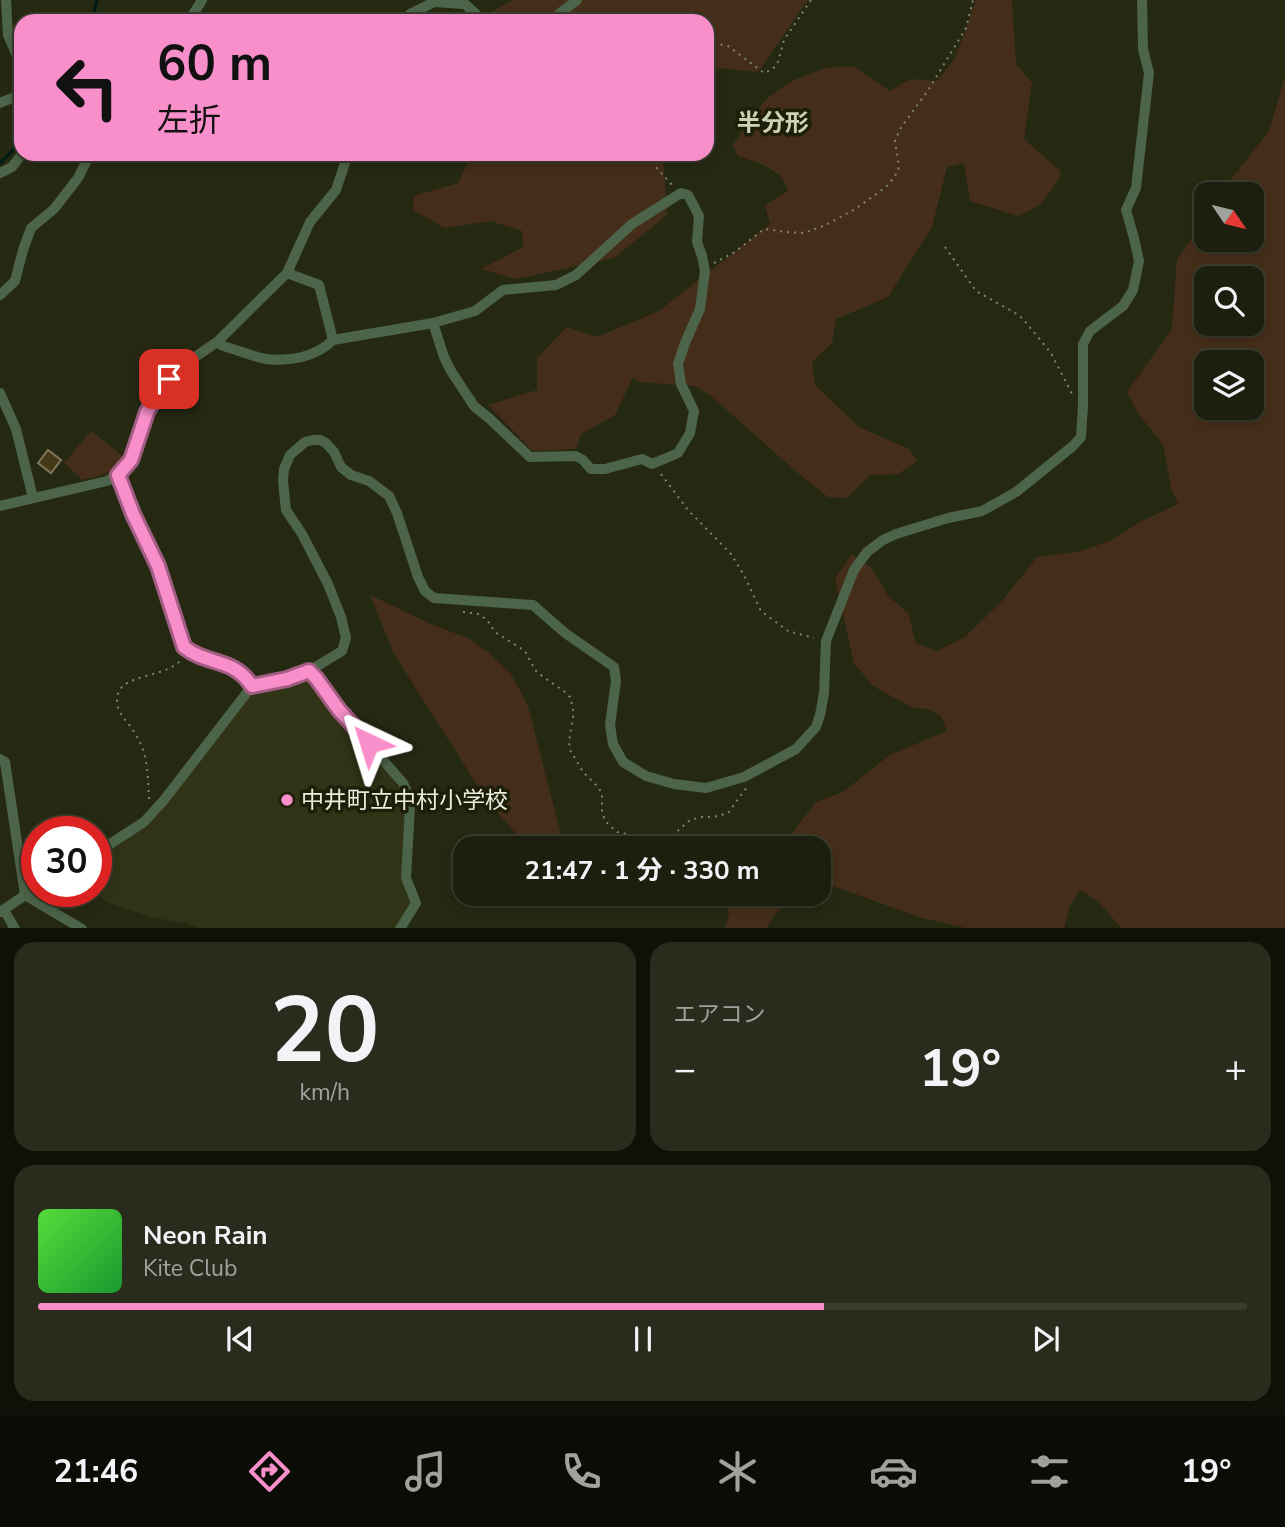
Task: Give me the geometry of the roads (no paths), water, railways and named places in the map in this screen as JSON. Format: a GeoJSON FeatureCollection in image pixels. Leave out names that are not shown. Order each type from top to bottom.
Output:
{"type":"FeatureCollection","features":[{"type":"Feature","properties":{"kind":"street"},"geometry":{"type":"LineString","coordinates":[[6,0],[8,35],[14,49]]}},
{"type":"Feature","properties":{"kind":"street"},"geometry":{"type":"LineString","coordinates":[[559,14],[577,0]]}},
{"type":"Feature","properties":{"kind":"street"},"geometry":{"type":"LineString","coordinates":[[112,843],[144,822],[164,800],[252,686],[287,679],[309,671],[342,651],[346,638],[328,584],[286,510],[284,469],[290,455],[298,447],[313,440],[326,443],[341,467],[351,475],[369,481],[389,496],[418,577],[425,591],[434,598],[533,605],[565,633],[614,667],[616,681],[610,725],[613,744],[623,762],[646,776],[706,788],[744,777],[796,749],[816,727],[820,716],[824,693],[826,642],[854,570],[867,552],[896,534],[982,511],[1016,492],[1081,437],[1083,344],[1090,331],[1123,306],[1133,290],[1139,261],[1126,210],[1136,188],[1149,73],[1143,49],[1142,0]]}},
{"type":"Feature","properties":{"kind":"street"},"geometry":{"type":"LineString","coordinates":[[410,14],[434,2],[465,4],[476,14]]}},
{"type":"Feature","properties":{"kind":"street"},"geometry":{"type":"LineString","coordinates":[[0,173],[12,167],[17,161]]}},
{"type":"Feature","properties":{"kind":"street"},"geometry":{"type":"LineString","coordinates":[[0,295],[15,281],[31,228],[54,209],[78,178],[86,161]]}},
{"type":"Feature","properties":{"kind":"street"},"geometry":{"type":"LineString","coordinates":[[0,506],[107,481],[118,475],[131,460],[147,412],[160,389],[179,368],[217,342],[287,273],[310,222],[336,190],[346,161]]}},
{"type":"Feature","properties":{"kind":"street"},"geometry":{"type":"LineString","coordinates":[[217,342],[266,359],[302,359],[333,340],[433,323],[475,311],[503,290],[556,285],[576,275],[632,224],[681,193],[688,195],[699,216],[697,242],[705,271],[700,309],[678,364],[681,384],[694,411],[690,433],[678,453],[652,464],[642,459],[605,469],[590,469],[576,456],[530,457],[474,406],[450,371],[433,323]]}},
{"type":"Feature","properties":{"kind":"street"},"geometry":{"type":"LineString","coordinates":[[287,273],[319,285],[333,340]]}},
{"type":"Feature","properties":{"kind":"street"},"geometry":{"type":"LineString","coordinates":[[0,393],[16,429],[33,498]]}},
{"type":"Feature","properties":{"kind":"street"},"geometry":{"type":"LineString","coordinates":[[118,475],[158,566],[184,647],[194,655],[230,665],[245,676],[252,686]]}},
{"type":"Feature","properties":{"kind":"street"},"geometry":{"type":"LineString","coordinates":[[309,671],[403,783],[408,794],[410,806],[406,878],[416,903],[401,928]]}},
{"type":"Feature","properties":{"kind":"street"},"geometry":{"type":"LineString","coordinates":[[0,759],[5,762],[21,868]]}},
{"type":"Feature","properties":{"kind":"street"},"geometry":{"type":"LineString","coordinates":[[14,928],[2,911],[21,898]]}},
{"type":"Feature","properties":{"kind":"street"},"geometry":{"type":"LineString","coordinates":[[45,907],[80,928]]}},
{"type":"Feature","properties":{"kind":"waterway"},"geometry":{"type":"LineString","coordinates":[[94,14],[97,0]]}},
{"type":"Feature","properties":{"kind":"waterway"},"geometry":{"type":"LineString","coordinates":[[0,163],[14,149]]}},
{"type":"Feature","properties":{"kind":"place","name":"中井町立中村小学校"},"geometry":{"type":"Point","coordinates":[287,800]}},
{"type":"Feature","properties":{"kind":"district","name":"半分形"},"geometry":{"type":"Point","coordinates":[773,123]}}]}
